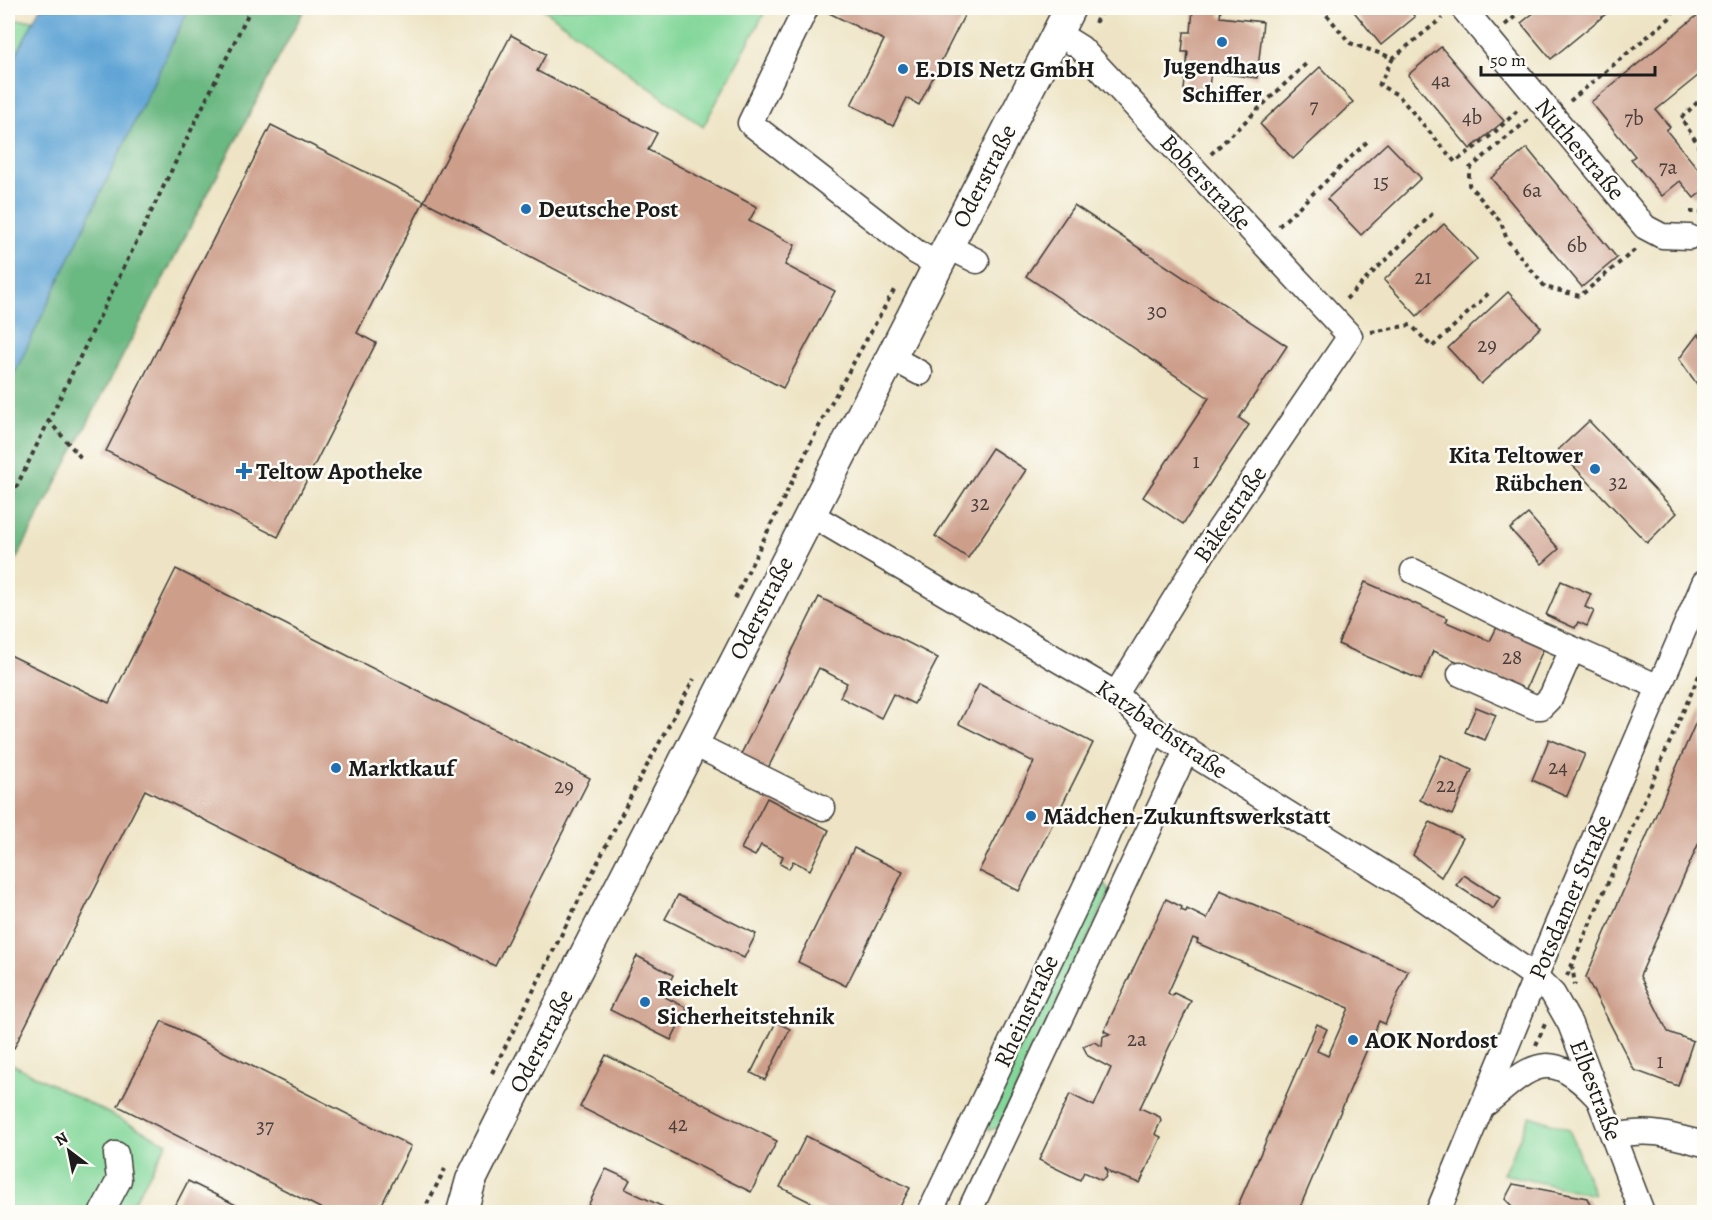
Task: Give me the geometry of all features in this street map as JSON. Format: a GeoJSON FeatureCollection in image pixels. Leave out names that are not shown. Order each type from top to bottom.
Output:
{"type":"FeatureCollection","features":[{"type":"Feature","properties":{"kind":"main road","name":"Oderstraße"},"geometry":{"type":"LineString","coordinates":[[465,1201],[692,743],[1064,20]]}},
{"type":"Feature","properties":{"kind":"main road"},"geometry":{"type":"LineString","coordinates":[[446,1212],[465,1201]]}},
{"type":"Feature","properties":{"kind":"street"},"geometry":{"type":"LineString","coordinates":[[806,8],[750,123],[916,252],[976,261]]}},
{"type":"Feature","properties":{"kind":"street","name":"Nuthestraße"},"geometry":{"type":"LineString","coordinates":[[1455,11],[1645,227],[1662,236],[1689,237]]}},
{"type":"Feature","properties":{"kind":"street","name":"Boberstraße"},"geometry":{"type":"LineString","coordinates":[[1064,20],[1082,48],[1350,336]]}},
{"type":"Feature","properties":{"kind":"street","name":"Bäkestraße"},"geometry":{"type":"LineString","coordinates":[[1116,694],[1203,553],[1350,336]]}},
{"type":"Feature","properties":{"kind":"street"},"geometry":{"type":"LineString","coordinates":[[892,358],[920,373]]}},
{"type":"Feature","properties":{"kind":"street","name":"Katzbachstraße"},"geometry":{"type":"LineString","coordinates":[[810,514],[1116,694],[1154,730],[1411,890],[1536,976]]}},
{"type":"Feature","properties":{"kind":"street"},"geometry":{"type":"LineString","coordinates":[[1413,571],[1572,649],[1659,687]]}},
{"type":"Feature","properties":{"kind":"street","name":"Potsdamer Straße"},"geometry":{"type":"LineString","coordinates":[[1438,1212],[1704,583]]}},
{"type":"Feature","properties":{"kind":"street"},"geometry":{"type":"LineString","coordinates":[[1460,674],[1535,707],[1541,706],[1551,697],[1572,649]]}},
{"type":"Feature","properties":{"kind":"street","name":"Rheinstraße"},"geometry":{"type":"LineString","coordinates":[[930,1212],[1093,870],[1154,730]]}},
{"type":"Feature","properties":{"kind":"street"},"geometry":{"type":"LineString","coordinates":[[692,743],[823,808]]}},
{"type":"Feature","properties":{"kind":"street","name":"Rheinstraße"},"geometry":{"type":"LineString","coordinates":[[969,1212],[1125,885],[1186,748]]}},
{"type":"Feature","properties":{"kind":"street"},"geometry":{"type":"LineString","coordinates":[[1093,870],[1125,885]]}},
{"type":"Feature","properties":{"kind":"street","name":"Elbestraße"},"geometry":{"type":"LineString","coordinates":[[1536,976],[1562,1006],[1601,1101],[1642,1212]]}},
{"type":"Feature","properties":{"kind":"street"},"geometry":{"type":"LineString","coordinates":[[1483,1106],[1514,1079],[1533,1068],[1556,1065],[1581,1080],[1601,1101]]}},
{"type":"Feature","properties":{"kind":"street"},"geometry":{"type":"LineString","coordinates":[[1614,1136],[1639,1130],[1704,1144]]}},
{"type":"Feature","properties":{"kind":"street"},"geometry":{"type":"LineString","coordinates":[[959,1152],[991,1167]]}},
{"type":"Feature","properties":{"kind":"street"},"geometry":{"type":"LineString","coordinates":[[102,1212],[119,1180],[116,1154]]}},
{"type":"Feature","properties":{"kind":"path"},"geometry":{"type":"LineString","coordinates":[[8,504],[251,8]]}},
{"type":"Feature","properties":{"kind":"path"},"geometry":{"type":"LineString","coordinates":[[1321,8],[1350,43],[1393,58]]}},
{"type":"Feature","properties":{"kind":"path"},"geometry":{"type":"LineString","coordinates":[[1503,26],[1525,8]]}},
{"type":"Feature","properties":{"kind":"path"},"geometry":{"type":"LineString","coordinates":[[1568,103],[1671,17],[1674,8]]}},
{"type":"Feature","properties":{"kind":"path"},"geometry":{"type":"LineString","coordinates":[[1455,11],[1393,58],[1379,85],[1398,95],[1455,162],[1493,134],[1522,106]]}},
{"type":"Feature","properties":{"kind":"path"},"geometry":{"type":"LineString","coordinates":[[1194,169],[1308,62]]}},
{"type":"Feature","properties":{"kind":"path"},"geometry":{"type":"LineString","coordinates":[[1704,96],[1681,118],[1698,144],[1699,155],[1704,162]]}},
{"type":"Feature","properties":{"kind":"path"},"geometry":{"type":"LineString","coordinates":[[1531,117],[1469,169],[1469,185],[1501,222],[1507,240],[1545,287],[1580,296],[1639,247]]}},
{"type":"Feature","properties":{"kind":"path"},"geometry":{"type":"LineString","coordinates":[[1262,242],[1369,140]]}},
{"type":"Feature","properties":{"kind":"path"},"geometry":{"type":"LineString","coordinates":[[1330,315],[1433,213]]}},
{"type":"Feature","properties":{"kind":"path"},"geometry":{"type":"LineString","coordinates":[[1350,336],[1411,325],[1432,347],[1491,291]]}},
{"type":"Feature","properties":{"kind":"path"},"geometry":{"type":"LineString","coordinates":[[48,420],[83,460]]}},
{"type":"Feature","properties":{"kind":"path"},"geometry":{"type":"LineString","coordinates":[[1572,965],[1704,664]]}},
{"type":"Feature","properties":{"kind":"green space"},"geometry":{"type":"Polygon","coordinates":[[[189,8],[305,8],[8,575],[8,387],[189,8]]]}},
{"type":"Feature","properties":{"kind":"green space"},"geometry":{"type":"Polygon","coordinates":[[[542,8],[767,8],[703,127],[542,8]]]}},
{"type":"Feature","properties":{"kind":"green space"},"geometry":{"type":"Polygon","coordinates":[[[8,20],[34,20],[8,71],[8,20]]]}},
{"type":"Feature","properties":{"kind":"green space"},"geometry":{"type":"Polygon","coordinates":[[[1105,884],[1110,892],[998,1128],[989,1130],[986,1122],[1094,885],[1105,884]]]}},
{"type":"Feature","properties":{"kind":"green space"},"geometry":{"type":"Polygon","coordinates":[[[8,1062],[167,1143],[128,1212],[8,1212],[8,1062]]]}},
{"type":"Feature","properties":{"kind":"green space"},"geometry":{"type":"Polygon","coordinates":[[[1530,1116],[1569,1129],[1594,1195],[1503,1174],[1530,1116]]]}},
{"type":"Feature","properties":{"kind":"water"},"geometry":{"type":"Polygon","coordinates":[[[40,8],[189,8],[8,387],[8,71],[40,8]]]}},
{"type":"Feature","properties":{"kind":"building","name":"E.DIS Netz GmbH"},"geometry":{"type":"Polygon","coordinates":[[[819,8],[968,8],[919,105],[907,98],[893,126],[851,105],[884,40],[819,8]]]}},
{"type":"Feature","properties":{"kind":"building","name":"Jugendhaus Schiffer"},"geometry":{"type":"Polygon","coordinates":[[[1193,8],[1221,8],[1220,17],[1263,22],[1257,78],[1211,72],[1208,93],[1184,90],[1188,52],[1182,52],[1184,32],[1191,32],[1193,8]]]}},
{"type":"Feature","properties":{"kind":"building"},"geometry":{"type":"Polygon","coordinates":[[[1351,8],[1407,8],[1415,17],[1381,45],[1351,8]]]}},
{"type":"Feature","properties":{"kind":"building"},"geometry":{"type":"Polygon","coordinates":[[[1540,8],[1613,8],[1551,59],[1521,23],[1540,8]]]}},
{"type":"Feature","properties":{"kind":"building"},"geometry":{"type":"Polygon","coordinates":[[[1699,14],[1704,21],[1704,71],[1656,110],[1670,127],[1666,130],[1704,176],[1704,190],[1694,198],[1680,181],[1662,196],[1631,159],[1635,156],[1591,102],[1699,14]]]}},
{"type":"Feature","properties":{"kind":"building"},"geometry":{"type":"Polygon","coordinates":[[[511,35],[546,54],[537,71],[657,133],[648,150],[757,207],[749,221],[795,245],[785,265],[835,291],[783,388],[424,201],[511,35]]]}},
{"type":"Feature","properties":{"kind":"building"},"geometry":{"type":"Polygon","coordinates":[[[1441,47],[1504,121],[1470,149],[1408,75],[1441,47]]]}},
{"type":"Feature","properties":{"kind":"building"},"geometry":{"type":"Polygon","coordinates":[[[1320,67],[1353,102],[1293,159],[1260,124],[1320,67]]]}},
{"type":"Feature","properties":{"kind":"building"},"geometry":{"type":"Polygon","coordinates":[[[271,125],[424,201],[357,333],[376,343],[278,537],[106,451],[271,125]]]}},
{"type":"Feature","properties":{"kind":"building"},"geometry":{"type":"Polygon","coordinates":[[[1387,143],[1421,178],[1361,235],[1327,199],[1387,143]]]}},
{"type":"Feature","properties":{"kind":"building"},"geometry":{"type":"Polygon","coordinates":[[[1527,148],[1617,258],[1582,287],[1491,178],[1527,148]]]}},
{"type":"Feature","properties":{"kind":"building"},"geometry":{"type":"Polygon","coordinates":[[[1074,205],[1287,346],[1239,418],[1249,425],[1183,524],[1143,497],[1209,398],[1026,276],[1074,205]]]}},
{"type":"Feature","properties":{"kind":"building"},"geometry":{"type":"Polygon","coordinates":[[[1444,224],[1477,259],[1417,316],[1384,280],[1444,224]]]}},
{"type":"Feature","properties":{"kind":"building"},"geometry":{"type":"Polygon","coordinates":[[[1508,292],[1541,327],[1481,384],[1448,348],[1508,292]]]}},
{"type":"Feature","properties":{"kind":"building"},"geometry":{"type":"Polygon","coordinates":[[[1698,334],[1704,342],[1704,394],[1679,359],[1698,334]]]}},
{"type":"Feature","properties":{"kind":"building"},"geometry":{"type":"Polygon","coordinates":[[[1589,421],[1677,513],[1647,543],[1558,450],[1589,421]]]}},
{"type":"Feature","properties":{"kind":"building"},"geometry":{"type":"Polygon","coordinates":[[[992,448],[1026,470],[968,558],[935,536],[992,448]]]}},
{"type":"Feature","properties":{"kind":"building"},"geometry":{"type":"Polygon","coordinates":[[[1528,514],[1559,549],[1542,564],[1510,529],[1528,514]]]}},
{"type":"Feature","properties":{"kind":"building","name":"Marktkauf"},"geometry":{"type":"Polygon","coordinates":[[[176,569],[590,778],[495,966],[145,790],[14,1048],[8,1045],[8,654],[109,703],[176,569]]]}},
{"type":"Feature","properties":{"kind":"building"},"geometry":{"type":"Polygon","coordinates":[[[1561,581],[1591,594],[1585,607],[1594,611],[1587,626],[1578,622],[1575,628],[1546,615],[1561,581]]]}},
{"type":"Feature","properties":{"kind":"building"},"geometry":{"type":"Polygon","coordinates":[[[1365,582],[1448,618],[1446,622],[1490,641],[1499,623],[1546,643],[1525,691],[1433,651],[1421,680],[1338,644],[1365,582]]]}},
{"type":"Feature","properties":{"kind":"building"},"geometry":{"type":"Polygon","coordinates":[[[819,597],[938,658],[914,704],[893,694],[881,718],[840,697],[847,683],[819,668],[767,770],[740,756],[819,597]]]}},
{"type":"Feature","properties":{"kind":"building","name":"Mädchen-Zukunftswerkstatt"},"geometry":{"type":"Polygon","coordinates":[[[979,684],[1093,743],[1019,891],[979,871],[1034,762],[959,724],[979,684]]]}},
{"type":"Feature","properties":{"kind":"building"},"geometry":{"type":"Polygon","coordinates":[[[1476,707],[1496,715],[1485,740],[1465,732],[1476,707]]]}},
{"type":"Feature","properties":{"kind":"building"},"geometry":{"type":"Polygon","coordinates":[[[1702,708],[1704,831],[1640,976],[1668,1032],[1693,1041],[1678,1086],[1634,1070],[1586,977],[1702,708]]]}},
{"type":"Feature","properties":{"kind":"building"},"geometry":{"type":"Polygon","coordinates":[[[1549,739],[1585,754],[1567,796],[1532,780],[1549,739]]]}},
{"type":"Feature","properties":{"kind":"building"},"geometry":{"type":"Polygon","coordinates":[[[1441,755],[1472,770],[1452,815],[1420,800],[1441,755]]]}},
{"type":"Feature","properties":{"kind":"building"},"geometry":{"type":"Polygon","coordinates":[[[767,798],[829,830],[810,870],[793,861],[789,869],[780,864],[783,856],[761,845],[755,856],[741,849],[767,798]]]}},
{"type":"Feature","properties":{"kind":"building"},"geometry":{"type":"Polygon","coordinates":[[[1430,822],[1463,838],[1441,877],[1413,855],[1430,822]]]}},
{"type":"Feature","properties":{"kind":"building"},"geometry":{"type":"Polygon","coordinates":[[[854,848],[903,872],[846,986],[798,962],[854,848]]]}},
{"type":"Feature","properties":{"kind":"building"},"geometry":{"type":"Polygon","coordinates":[[[1464,875],[1500,898],[1493,909],[1456,885],[1464,875]]]}},
{"type":"Feature","properties":{"kind":"building"},"geometry":{"type":"Polygon","coordinates":[[[1220,890],[1408,971],[1385,1024],[1379,1021],[1298,1212],[1235,1212],[1317,1024],[1327,1029],[1317,1051],[1328,1056],[1349,1008],[1197,943],[1198,940],[1193,938],[1168,993],[1172,996],[1174,993],[1191,1001],[1140,1108],[1160,1117],[1161,1121],[1155,1134],[1161,1137],[1140,1183],[1111,1173],[1105,1167],[1107,1173],[1105,1178],[1101,1180],[1084,1172],[1080,1180],[1039,1160],[1070,1094],[1094,1106],[1111,1068],[1088,1056],[1083,1046],[1094,1042],[1102,1046],[1103,1036],[1110,1034],[1104,1031],[1166,899],[1182,907],[1181,910],[1186,912],[1187,909],[1207,919],[1220,890]]]}},
{"type":"Feature","properties":{"kind":"building"},"geometry":{"type":"Polygon","coordinates":[[[678,895],[756,934],[744,958],[665,919],[678,895]]]}},
{"type":"Feature","properties":{"kind":"building","name":"Reichelt Sicherheitstehnik"},"geometry":{"type":"Polygon","coordinates":[[[637,956],[673,975],[663,996],[687,1008],[671,1040],[610,1010],[637,956]]]}},
{"type":"Feature","properties":{"kind":"building"},"geometry":{"type":"Polygon","coordinates":[[[162,1021],[411,1146],[378,1212],[328,1212],[118,1106],[162,1021]]]}},
{"type":"Feature","properties":{"kind":"building"},"geometry":{"type":"Polygon","coordinates":[[[776,1022],[790,1029],[765,1080],[751,1073],[776,1022]]]}},
{"type":"Feature","properties":{"kind":"building"},"geometry":{"type":"Polygon","coordinates":[[[606,1055],[777,1141],[751,1192],[580,1107],[606,1055]]]}},
{"type":"Feature","properties":{"kind":"building"},"geometry":{"type":"Polygon","coordinates":[[[806,1136],[910,1188],[897,1212],[830,1212],[780,1187],[806,1136]]]}},
{"type":"Feature","properties":{"kind":"building"},"geometry":{"type":"Polygon","coordinates":[[[606,1169],[630,1180],[625,1189],[674,1212],[585,1212],[606,1169]]]}},
{"type":"Feature","properties":{"kind":"building"},"geometry":{"type":"Polygon","coordinates":[[[188,1181],[250,1212],[172,1212],[188,1181]]]}},
{"type":"Feature","properties":{"kind":"building"},"geometry":{"type":"Polygon","coordinates":[[[1513,1184],[1587,1198],[1593,1212],[1518,1212],[1505,1199],[1513,1184]]]}},
{"type":"Feature","properties":{"kind":"place","name":"Jugendhaus Schiffer"},"geometry":{"type":"Point","coordinates":[1222,42]}},
{"type":"Feature","properties":{"kind":"place","name":"E.DIS Netz GmbH"},"geometry":{"type":"Point","coordinates":[903,69]}},
{"type":"Feature","properties":{"kind":"place","name":"Deutsche Post"},"geometry":{"type":"Point","coordinates":[526,209]}},
{"type":"Feature","properties":{"kind":"place","name":"Kita Teltower Rübchen"},"geometry":{"type":"Point","coordinates":[1595,469]}},
{"type":"Feature","properties":{"kind":"place","name":"Teltow Apotheke"},"geometry":{"type":"Point","coordinates":[244,471]}},
{"type":"Feature","properties":{"kind":"place","name":"Marktkauf"},"geometry":{"type":"Point","coordinates":[336,768]}},
{"type":"Feature","properties":{"kind":"place","name":"Mädchen-Zukunftswerkstatt"},"geometry":{"type":"Point","coordinates":[1031,816]}},
{"type":"Feature","properties":{"kind":"place","name":"Reichelt Sicherheitstehnik"},"geometry":{"type":"Point","coordinates":[645,1002]}},
{"type":"Feature","properties":{"kind":"place","name":"AOK Nordost"},"geometry":{"type":"Point","coordinates":[1353,1040]}}]}
